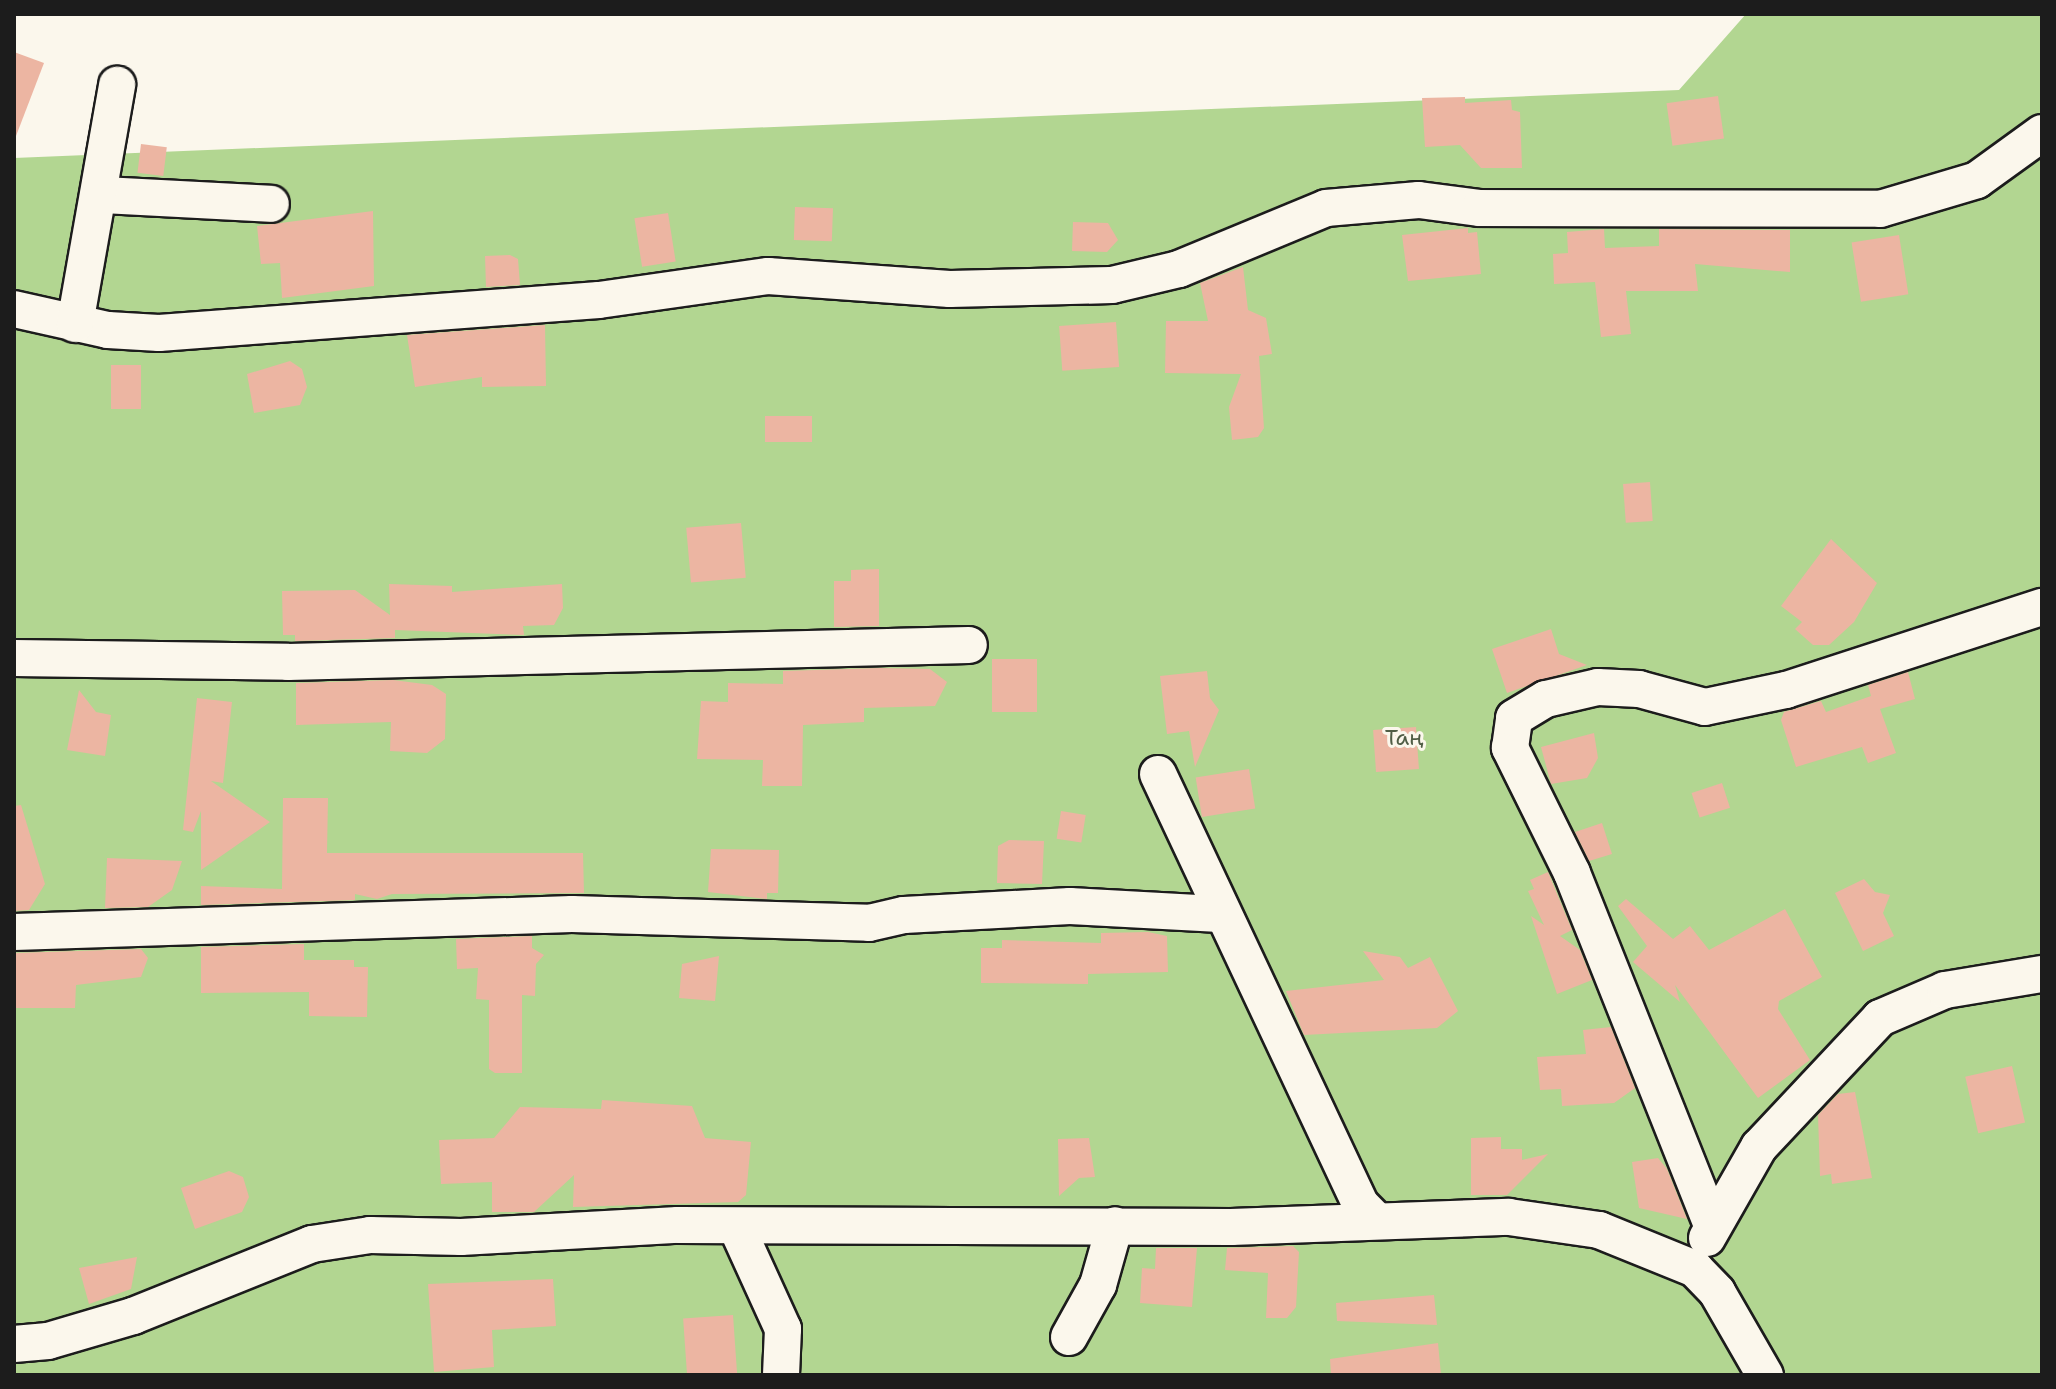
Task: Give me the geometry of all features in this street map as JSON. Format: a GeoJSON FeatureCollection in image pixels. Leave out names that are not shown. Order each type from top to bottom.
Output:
{"type":"FeatureCollection","features":[{"type":"Feature","properties":{"kind":"street"},"geometry":{"type":"LineString","coordinates":[[75,324],[102,195],[117,85]]}},
{"type":"Feature","properties":{"kind":"street"},"geometry":{"type":"LineString","coordinates":[[14,309],[75,324],[159,333],[265,328],[599,300],[768,276],[950,289],[1112,285],[1179,269],[1326,208],[1419,200],[1480,208],[1880,209],[1977,180],[2042,133]]}},
{"type":"Feature","properties":{"kind":"street"},"geometry":{"type":"LineString","coordinates":[[102,195],[271,204]]}},
{"type":"Feature","properties":{"kind":"street"},"geometry":{"type":"LineString","coordinates":[[1712,1225],[1572,873],[1510,748],[1514,718],[1546,699],[1598,687],[1639,689],[1705,707],[1786,690],[2042,607]]}},
{"type":"Feature","properties":{"kind":"street"},"geometry":{"type":"LineString","coordinates":[[14,658],[288,662],[969,645]]}},
{"type":"Feature","properties":{"kind":"street"},"geometry":{"type":"LineString","coordinates":[[1158,774],[1220,914],[1360,1204],[1374,1218]]}},
{"type":"Feature","properties":{"kind":"street"},"geometry":{"type":"LineString","coordinates":[[14,932],[572,914],[869,923],[904,915],[1070,906],[1220,914]]}},
{"type":"Feature","properties":{"kind":"street"},"geometry":{"type":"LineString","coordinates":[[1695,1269],[1712,1225],[1759,1147],[1880,1018],[1945,990],[2042,974]]}},
{"type":"Feature","properties":{"kind":"street"},"geometry":{"type":"LineString","coordinates":[[14,1344],[48,1341],[133,1316],[287,1252],[348,1237],[1374,1218],[1568,1222],[1695,1269],[1717,1292],[1765,1375]]}},
{"type":"Feature","properties":{"kind":"street"},"geometry":{"type":"LineString","coordinates":[[1069,1337],[1098,1285],[1115,1225]]}},
{"type":"Feature","properties":{"kind":"street"},"geometry":{"type":"LineString","coordinates":[[737,1228],[783,1329],[781,1375]]}},
{"type":"Feature","properties":{"kind":"green space","name":"Таң"},"geometry":{"type":"Polygon","coordinates":[[[1746,14],[2042,14],[2042,1375],[14,1375],[14,158],[1679,90],[1746,14]]]}},
{"type":"Feature","properties":{"kind":"building"},"geometry":{"type":"Polygon","coordinates":[[[14,52],[44,63],[16,136],[14,136],[14,52]]]}},
{"type":"Feature","properties":{"kind":"building"},"geometry":{"type":"Polygon","coordinates":[[[1718,96],[1724,139],[1672,146],[1667,103],[1718,96]]]}},
{"type":"Feature","properties":{"kind":"building"},"geometry":{"type":"Polygon","coordinates":[[[1465,97],[1465,103],[1511,100],[1512,110],[1520,112],[1522,168],[1481,168],[1460,145],[1425,147],[1422,98],[1465,97]]]}},
{"type":"Feature","properties":{"kind":"building"},"geometry":{"type":"Polygon","coordinates":[[[141,144],[167,147],[163,176],[137,173],[141,144]]]}},
{"type":"Feature","properties":{"kind":"building"},"geometry":{"type":"Polygon","coordinates":[[[795,207],[833,208],[832,241],[794,240],[795,207]]]}},
{"type":"Feature","properties":{"kind":"building"},"geometry":{"type":"Polygon","coordinates":[[[373,211],[374,286],[282,298],[280,263],[261,264],[257,226],[373,211]]]}},
{"type":"Feature","properties":{"kind":"building"},"geometry":{"type":"Polygon","coordinates":[[[668,213],[676,261],[642,267],[634,218],[668,213]]]}},
{"type":"Feature","properties":{"kind":"building"},"geometry":{"type":"Polygon","coordinates":[[[1073,222],[1108,223],[1118,240],[1107,252],[1072,251],[1073,222]]]}},
{"type":"Feature","properties":{"kind":"building"},"geometry":{"type":"Polygon","coordinates":[[[1468,228],[1468,233],[1477,232],[1481,274],[1408,281],[1402,235],[1468,228]]]}},
{"type":"Feature","properties":{"kind":"building"},"geometry":{"type":"Polygon","coordinates":[[[1604,229],[1605,248],[1659,246],[1659,229],[1790,230],[1790,272],[1695,264],[1698,291],[1626,291],[1631,334],[1601,337],[1595,282],[1554,284],[1553,254],[1568,253],[1567,232],[1604,229]]]}},
{"type":"Feature","properties":{"kind":"building"},"geometry":{"type":"Polygon","coordinates":[[[1899,235],[1908,294],[1861,302],[1852,243],[1899,235]]]}},
{"type":"Feature","properties":{"kind":"building"},"geometry":{"type":"Polygon","coordinates":[[[510,255],[518,259],[520,285],[486,287],[485,256],[510,255]]]}},
{"type":"Feature","properties":{"kind":"building"},"geometry":{"type":"Polygon","coordinates":[[[1243,267],[1248,310],[1266,318],[1272,354],[1259,356],[1264,428],[1258,437],[1232,440],[1229,407],[1241,374],[1165,373],[1166,321],[1208,321],[1200,283],[1243,267]]]}},
{"type":"Feature","properties":{"kind":"building"},"geometry":{"type":"Polygon","coordinates":[[[1116,322],[1119,367],[1062,371],[1059,326],[1116,322]]]}},
{"type":"Feature","properties":{"kind":"building"},"geometry":{"type":"Polygon","coordinates":[[[545,325],[546,386],[482,387],[482,377],[415,387],[407,335],[545,325]]]}},
{"type":"Feature","properties":{"kind":"building"},"geometry":{"type":"Polygon","coordinates":[[[290,361],[302,369],[307,387],[300,405],[254,413],[247,374],[290,361]]]}},
{"type":"Feature","properties":{"kind":"building"},"geometry":{"type":"Polygon","coordinates":[[[111,365],[141,365],[141,409],[111,409],[111,365]]]}},
{"type":"Feature","properties":{"kind":"building"},"geometry":{"type":"Polygon","coordinates":[[[765,416],[812,416],[812,442],[765,442],[765,416]]]}},
{"type":"Feature","properties":{"kind":"building"},"geometry":{"type":"Polygon","coordinates":[[[1650,482],[1653,521],[1626,523],[1623,484],[1650,482]]]}},
{"type":"Feature","properties":{"kind":"building"},"geometry":{"type":"Polygon","coordinates":[[[741,523],[746,578],[691,583],[686,528],[741,523]]]}},
{"type":"Feature","properties":{"kind":"building"},"geometry":{"type":"Polygon","coordinates":[[[1831,539],[1877,583],[1854,622],[1829,645],[1813,645],[1795,629],[1802,622],[1781,606],[1831,539]]]}},
{"type":"Feature","properties":{"kind":"building"},"geometry":{"type":"Polygon","coordinates":[[[879,569],[879,626],[834,627],[834,581],[851,581],[851,570],[879,569]]]}},
{"type":"Feature","properties":{"kind":"building"},"geometry":{"type":"Polygon","coordinates":[[[389,584],[452,586],[452,592],[562,584],[563,608],[554,625],[523,626],[524,635],[395,630],[395,638],[295,641],[295,635],[283,635],[282,591],[355,590],[390,615],[389,584]]]}},
{"type":"Feature","properties":{"kind":"building"},"geometry":{"type":"Polygon","coordinates":[[[1551,629],[1559,654],[1587,665],[1507,693],[1492,649],[1551,629]]]}},
{"type":"Feature","properties":{"kind":"building"},"geometry":{"type":"Polygon","coordinates":[[[992,659],[1037,659],[1037,712],[992,712],[992,659]]]}},
{"type":"Feature","properties":{"kind":"building"},"geometry":{"type":"Polygon","coordinates":[[[930,669],[947,682],[935,706],[864,708],[864,722],[803,725],[802,786],[762,786],[763,760],[697,759],[701,701],[728,702],[728,683],[783,684],[783,671],[930,669]]]}},
{"type":"Feature","properties":{"kind":"building"},"geometry":{"type":"Polygon","coordinates":[[[1207,671],[1210,698],[1219,710],[1195,767],[1189,731],[1167,734],[1160,676],[1207,671]]]}},
{"type":"Feature","properties":{"kind":"building"},"geometry":{"type":"Polygon","coordinates":[[[1908,672],[1915,699],[1880,709],[1896,753],[1868,763],[1862,747],[1796,767],[1781,720],[1784,712],[1821,701],[1826,712],[1871,696],[1868,685],[1908,672]]]}},
{"type":"Feature","properties":{"kind":"building"},"geometry":{"type":"Polygon","coordinates":[[[393,680],[432,685],[446,694],[445,739],[427,753],[390,751],[391,722],[296,725],[296,683],[393,680]]]}},
{"type":"Feature","properties":{"kind":"building"},"geometry":{"type":"Polygon","coordinates":[[[79,690],[96,712],[111,715],[105,756],[67,750],[79,690]]]}},
{"type":"Feature","properties":{"kind":"building"},"geometry":{"type":"Polygon","coordinates":[[[197,698],[232,702],[223,783],[211,781],[270,822],[201,870],[201,811],[193,832],[183,830],[197,698]]]}},
{"type":"Feature","properties":{"kind":"building"},"geometry":{"type":"Polygon","coordinates":[[[1416,727],[1419,769],[1376,772],[1373,730],[1416,727]]]}},
{"type":"Feature","properties":{"kind":"building"},"geometry":{"type":"Polygon","coordinates":[[[1594,733],[1598,758],[1587,778],[1551,784],[1541,747],[1594,733]]]}},
{"type":"Feature","properties":{"kind":"building"},"geometry":{"type":"Polygon","coordinates":[[[1249,769],[1255,809],[1202,817],[1196,777],[1249,769]]]}},
{"type":"Feature","properties":{"kind":"building"},"geometry":{"type":"Polygon","coordinates":[[[1722,783],[1730,808],[1700,818],[1692,793],[1722,783]]]}},
{"type":"Feature","properties":{"kind":"building"},"geometry":{"type":"Polygon","coordinates":[[[283,798],[328,798],[327,853],[583,853],[584,893],[392,894],[377,899],[355,894],[355,900],[201,905],[201,886],[282,889],[283,798]]]}},
{"type":"Feature","properties":{"kind":"building"},"geometry":{"type":"Polygon","coordinates":[[[21,805],[45,884],[29,910],[14,911],[14,806],[21,805]]]}},
{"type":"Feature","properties":{"kind":"building"},"geometry":{"type":"Polygon","coordinates":[[[1061,811],[1086,815],[1081,843],[1057,839],[1061,811]]]}},
{"type":"Feature","properties":{"kind":"building"},"geometry":{"type":"Polygon","coordinates":[[[1602,823],[1612,854],[1589,861],[1575,832],[1602,823]]]}},
{"type":"Feature","properties":{"kind":"building"},"geometry":{"type":"Polygon","coordinates":[[[1009,840],[1044,841],[1042,884],[997,883],[998,846],[1009,840]]]}},
{"type":"Feature","properties":{"kind":"building"},"geometry":{"type":"Polygon","coordinates":[[[711,849],[779,850],[778,893],[767,893],[767,899],[708,892],[711,849]]]}},
{"type":"Feature","properties":{"kind":"building"},"geometry":{"type":"Polygon","coordinates":[[[107,858],[182,861],[172,890],[148,907],[105,908],[107,858]]]}},
{"type":"Feature","properties":{"kind":"building"},"geometry":{"type":"Polygon","coordinates":[[[1548,872],[1572,930],[1560,936],[1580,950],[1592,980],[1557,994],[1531,916],[1544,925],[1528,891],[1534,889],[1530,880],[1548,872]]]}},
{"type":"Feature","properties":{"kind":"building"},"geometry":{"type":"Polygon","coordinates":[[[1864,879],[1875,892],[1890,895],[1883,913],[1894,936],[1863,951],[1835,893],[1864,879]]]}},
{"type":"Feature","properties":{"kind":"building"},"geometry":{"type":"Polygon","coordinates":[[[1626,899],[1673,939],[1690,926],[1709,950],[1785,909],[1822,977],[1779,1001],[1778,1009],[1810,1060],[1758,1098],[1675,985],[1680,1002],[1633,962],[1647,946],[1618,906],[1626,899]]]}},
{"type":"Feature","properties":{"kind":"building"},"geometry":{"type":"Polygon","coordinates":[[[1148,932],[1167,936],[1168,972],[1088,974],[1088,984],[981,983],[981,948],[1002,948],[1002,940],[1101,943],[1101,933],[1148,932]]]}},
{"type":"Feature","properties":{"kind":"building"},"geometry":{"type":"Polygon","coordinates":[[[532,936],[532,948],[544,955],[536,964],[535,996],[522,995],[522,1073],[495,1073],[489,1069],[489,1000],[476,999],[478,968],[457,969],[456,939],[532,936]]]}},
{"type":"Feature","properties":{"kind":"building"},"geometry":{"type":"Polygon","coordinates":[[[304,944],[304,960],[354,960],[354,967],[368,967],[367,1017],[309,1016],[309,992],[201,993],[201,947],[304,944]]]}},
{"type":"Feature","properties":{"kind":"building"},"geometry":{"type":"Polygon","coordinates":[[[141,949],[148,958],[141,977],[76,985],[75,1008],[14,1008],[14,953],[141,949]]]}},
{"type":"Feature","properties":{"kind":"building"},"geometry":{"type":"Polygon","coordinates":[[[1363,951],[1400,957],[1408,968],[1430,957],[1458,1011],[1437,1028],[1304,1035],[1286,991],[1384,980],[1363,951]]]}},
{"type":"Feature","properties":{"kind":"building"},"geometry":{"type":"Polygon","coordinates":[[[719,956],[715,1001],[679,998],[682,964],[719,956]]]}},
{"type":"Feature","properties":{"kind":"building"},"geometry":{"type":"Polygon","coordinates":[[[1611,1027],[1635,1088],[1614,1103],[1562,1106],[1561,1089],[1540,1090],[1537,1057],[1586,1054],[1583,1030],[1611,1027]]]}},
{"type":"Feature","properties":{"kind":"building"},"geometry":{"type":"Polygon","coordinates":[[[2012,1066],[2025,1123],[1978,1133],[1965,1077],[2012,1066]]]}},
{"type":"Feature","properties":{"kind":"building"},"geometry":{"type":"Polygon","coordinates":[[[1855,1092],[1872,1178],[1832,1184],[1831,1174],[1820,1176],[1818,1115],[1838,1094],[1855,1092]]]}},
{"type":"Feature","properties":{"kind":"building"},"geometry":{"type":"Polygon","coordinates":[[[602,1100],[692,1106],[705,1138],[751,1142],[746,1195],[738,1202],[573,1207],[574,1175],[534,1212],[492,1212],[492,1182],[441,1184],[439,1140],[494,1138],[520,1107],[601,1109],[602,1100]]]}},
{"type":"Feature","properties":{"kind":"building"},"geometry":{"type":"Polygon","coordinates":[[[1501,1137],[1501,1149],[1522,1149],[1522,1160],[1548,1154],[1507,1195],[1471,1195],[1471,1138],[1501,1137]]]}},
{"type":"Feature","properties":{"kind":"building"},"geometry":{"type":"Polygon","coordinates":[[[1089,1138],[1095,1177],[1079,1178],[1059,1196],[1058,1139],[1089,1138]]]}},
{"type":"Feature","properties":{"kind":"building"},"geometry":{"type":"Polygon","coordinates":[[[1658,1158],[1667,1169],[1687,1219],[1639,1208],[1632,1162],[1658,1158]]]}},
{"type":"Feature","properties":{"kind":"building"},"geometry":{"type":"Polygon","coordinates":[[[229,1171],[243,1177],[249,1197],[242,1212],[195,1229],[181,1188],[229,1171]]]}},
{"type":"Feature","properties":{"kind":"building"},"geometry":{"type":"Polygon","coordinates":[[[1293,1246],[1299,1252],[1296,1307],[1287,1318],[1266,1318],[1268,1273],[1225,1270],[1227,1248],[1293,1246]]]}},
{"type":"Feature","properties":{"kind":"building"},"geometry":{"type":"Polygon","coordinates":[[[1156,1248],[1197,1248],[1192,1307],[1140,1303],[1142,1268],[1155,1269],[1156,1248]]]}},
{"type":"Feature","properties":{"kind":"building"},"geometry":{"type":"Polygon","coordinates":[[[137,1257],[131,1289],[89,1304],[79,1268],[137,1257]]]}},
{"type":"Feature","properties":{"kind":"building"},"geometry":{"type":"Polygon","coordinates":[[[553,1279],[556,1326],[492,1330],[494,1367],[434,1372],[428,1284],[553,1279]]]}},
{"type":"Feature","properties":{"kind":"building"},"geometry":{"type":"Polygon","coordinates":[[[1434,1295],[1437,1325],[1337,1321],[1336,1303],[1434,1295]]]}},
{"type":"Feature","properties":{"kind":"building"},"geometry":{"type":"Polygon","coordinates":[[[733,1315],[737,1375],[687,1375],[683,1318],[733,1315]]]}},
{"type":"Feature","properties":{"kind":"building"},"geometry":{"type":"Polygon","coordinates":[[[1438,1343],[1441,1375],[1331,1375],[1330,1359],[1438,1343]]]}}]}
